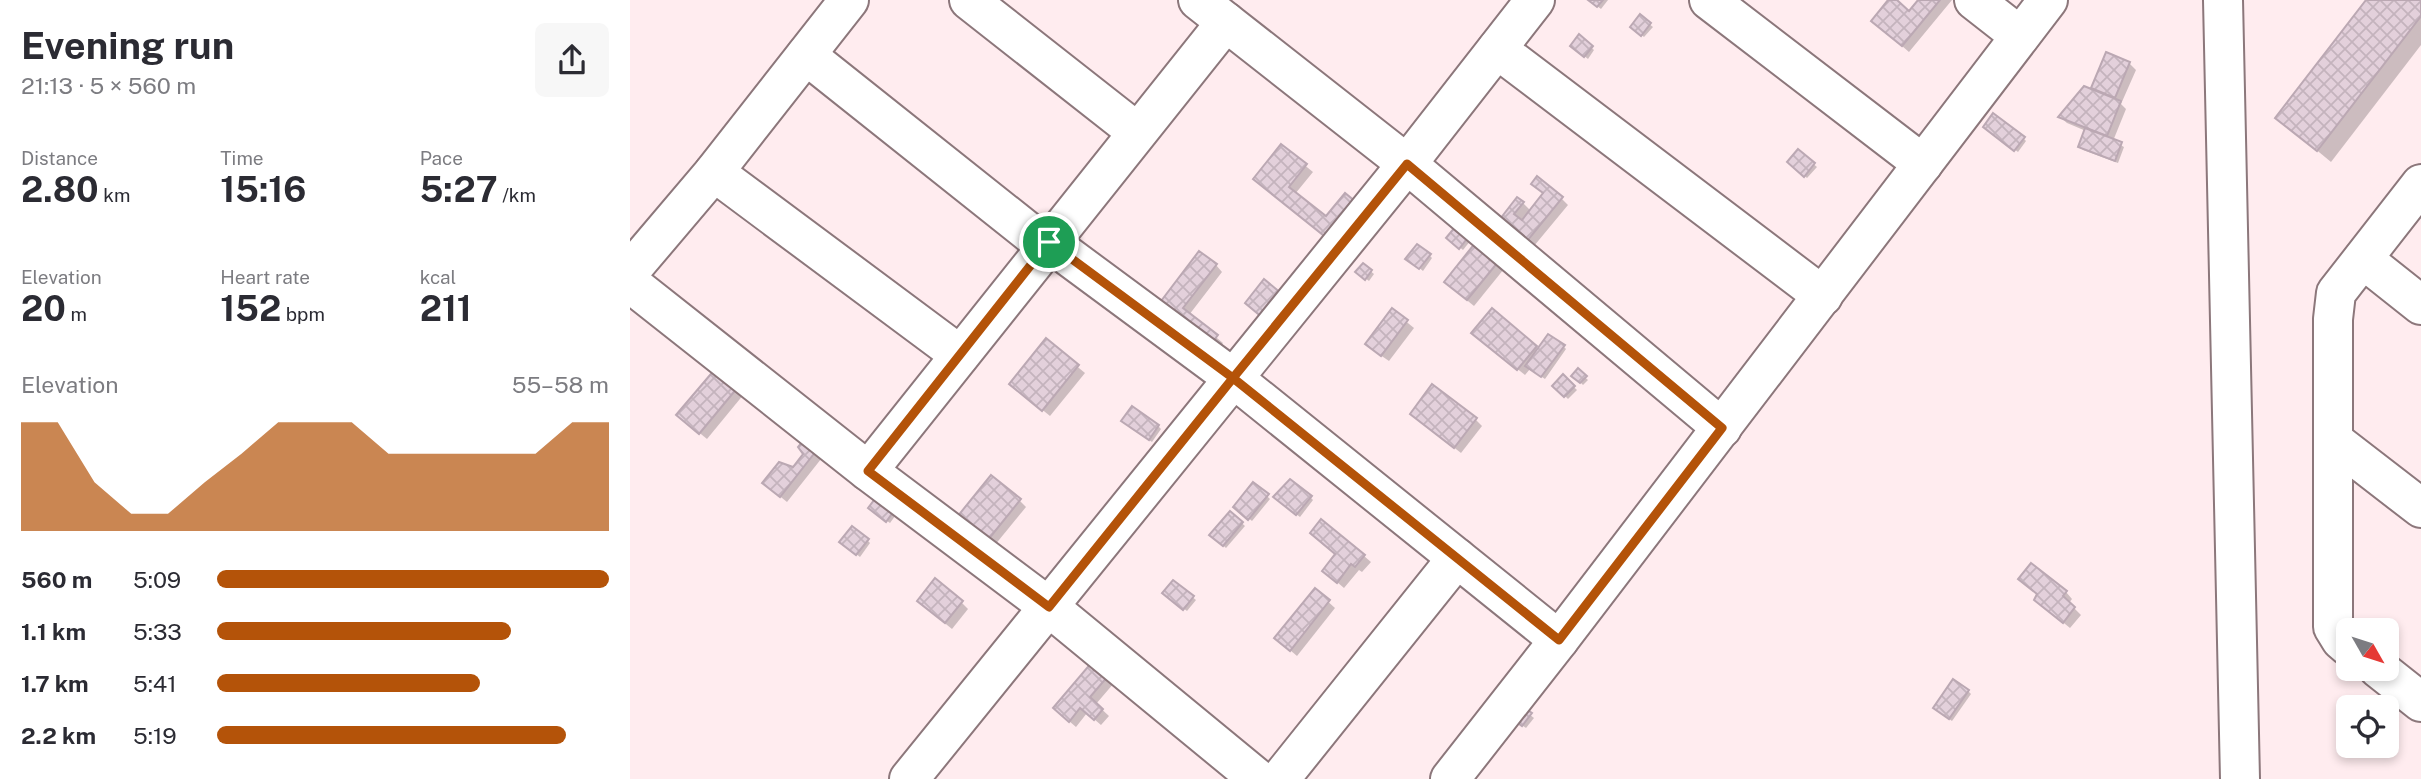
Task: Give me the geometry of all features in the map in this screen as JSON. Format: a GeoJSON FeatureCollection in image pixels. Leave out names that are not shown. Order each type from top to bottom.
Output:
{"type":"FeatureCollection","features":[{"type":"Feature","properties":{"kind":"street"},"geometry":{"type":"LineString","coordinates":[[630,271],[714,172],[849,0]]}},
{"type":"Feature","properties":{"kind":"street"},"geometry":{"type":"LineString","coordinates":[[969,0],[1137,132]]}},
{"type":"Feature","properties":{"kind":"street"},"geometry":{"type":"LineString","coordinates":[[909,779],[1407,164],[1535,0]]}},
{"type":"Feature","properties":{"kind":"street"},"geometry":{"type":"LineString","coordinates":[[1709,0],[1923,164]]}},
{"type":"Feature","properties":{"kind":"street"},"geometry":{"type":"LineString","coordinates":[[1974,0],[2020,36]]}},
{"type":"Feature","properties":{"kind":"street"},"geometry":{"type":"LineString","coordinates":[[1450,779],[2048,0]]}},
{"type":"Feature","properties":{"kind":"street"},"geometry":{"type":"LineString","coordinates":[[2222,0],[2240,779]]}},
{"type":"Feature","properties":{"kind":"street"},"geometry":{"type":"LineString","coordinates":[[868,471],[1137,132],[1212,11],[1407,164],[1722,428]]}},
{"type":"Feature","properties":{"kind":"street"},"geometry":{"type":"LineString","coordinates":[[1497,50],[1822,296]]}},
{"type":"Feature","properties":{"kind":"street"},"geometry":{"type":"LineString","coordinates":[[806,55],[1048,244],[1233,378],[1559,640]]}},
{"type":"Feature","properties":{"kind":"street"},"geometry":{"type":"LineString","coordinates":[[714,172],[960,355]]}},
{"type":"Feature","properties":{"kind":"street"},"geometry":{"type":"LineString","coordinates":[[2336,632],[2333,627],[2333,319],[2336,293],[2421,184]]}},
{"type":"Feature","properties":{"kind":"street"},"geometry":{"type":"LineString","coordinates":[[2363,259],[2421,306]]}},
{"type":"Feature","properties":{"kind":"street"},"geometry":{"type":"LineString","coordinates":[[630,283],[868,471],[1049,607],[1258,779]]}},
{"type":"Feature","properties":{"kind":"street"},"geometry":{"type":"LineString","coordinates":[[2333,440],[2421,508]]}},
{"type":"Feature","properties":{"kind":"street"},"geometry":{"type":"LineString","coordinates":[[1280,779],[1457,558]]}},
{"type":"Feature","properties":{"kind":"street"},"geometry":{"type":"LineString","coordinates":[[2394,681],[2421,702]]}},
{"type":"Feature","properties":{"kind":"building"},"geometry":{"type":"Polygon","coordinates":[[[1588,0],[1603,0],[1597,7],[1588,0]]]}},
{"type":"Feature","properties":{"kind":"building"},"geometry":{"type":"Polygon","coordinates":[[[1888,0],[1897,0],[1909,11],[1918,0],[1940,0],[1902,46],[1871,21],[1888,0]]]}},
{"type":"Feature","properties":{"kind":"building"},"geometry":{"type":"Polygon","coordinates":[[[2366,0],[2421,0],[2421,16],[2317,151],[2275,118],[2366,0]]]}},
{"type":"Feature","properties":{"kind":"building"},"geometry":{"type":"Polygon","coordinates":[[[1640,14],[1651,23],[1641,36],[1630,27],[1640,14]]]}},
{"type":"Feature","properties":{"kind":"building"},"geometry":{"type":"Polygon","coordinates":[[[1579,34],[1593,46],[1584,57],[1570,46],[1579,34]]]}},
{"type":"Feature","properties":{"kind":"building"},"geometry":{"type":"Polygon","coordinates":[[[2106,52],[2130,62],[2115,98],[2091,88],[2106,52]]]}},
{"type":"Feature","properties":{"kind":"building"},"geometry":{"type":"Polygon","coordinates":[[[2084,86],[2121,101],[2107,136],[2058,117],[2084,86]]]}},
{"type":"Feature","properties":{"kind":"building"},"geometry":{"type":"Polygon","coordinates":[[[1993,113],[2025,137],[2014,151],[1983,127],[1993,113]]]}},
{"type":"Feature","properties":{"kind":"building"},"geometry":{"type":"Polygon","coordinates":[[[2085,128],[2122,142],[2115,161],[2078,147],[2085,128]]]}},
{"type":"Feature","properties":{"kind":"building"},"geometry":{"type":"Polygon","coordinates":[[[1281,144],[1307,164],[1289,187],[1326,216],[1345,193],[1362,207],[1333,243],[1253,179],[1281,144]]]}},
{"type":"Feature","properties":{"kind":"building"},"geometry":{"type":"Polygon","coordinates":[[[1798,149],[1815,163],[1804,177],[1787,162],[1798,149]]]}},
{"type":"Feature","properties":{"kind":"building"},"geometry":{"type":"Polygon","coordinates":[[[1537,176],[1563,197],[1527,241],[1500,219],[1517,197],[1524,202],[1514,214],[1522,220],[1543,193],[1531,184],[1537,176]]]}},
{"type":"Feature","properties":{"kind":"building"},"geometry":{"type":"Polygon","coordinates":[[[1456,226],[1469,236],[1459,249],[1446,238],[1456,226]]]}},
{"type":"Feature","properties":{"kind":"building"},"geometry":{"type":"Polygon","coordinates":[[[1480,237],[1503,256],[1467,300],[1444,282],[1480,237]]]}},
{"type":"Feature","properties":{"kind":"building"},"geometry":{"type":"Polygon","coordinates":[[[1417,244],[1431,254],[1419,269],[1405,259],[1417,244]]]}},
{"type":"Feature","properties":{"kind":"building"},"geometry":{"type":"Polygon","coordinates":[[[1199,251],[1217,264],[1183,308],[1218,335],[1207,349],[1155,309],[1199,251]]]}},
{"type":"Feature","properties":{"kind":"building"},"geometry":{"type":"Polygon","coordinates":[[[1363,263],[1372,270],[1365,280],[1355,272],[1363,263]]]}},
{"type":"Feature","properties":{"kind":"building"},"geometry":{"type":"Polygon","coordinates":[[[1264,279],[1288,299],[1269,323],[1245,303],[1264,279]]]}},
{"type":"Feature","properties":{"kind":"building"},"geometry":{"type":"Polygon","coordinates":[[[1392,308],[1408,320],[1381,356],[1365,344],[1392,308]]]}},
{"type":"Feature","properties":{"kind":"building"},"geometry":{"type":"Polygon","coordinates":[[[1492,308],[1537,346],[1517,370],[1471,333],[1492,308]]]}},
{"type":"Feature","properties":{"kind":"building"},"geometry":{"type":"Polygon","coordinates":[[[1548,334],[1565,345],[1541,377],[1525,366],[1548,334]]]}},
{"type":"Feature","properties":{"kind":"building"},"geometry":{"type":"Polygon","coordinates":[[[1046,338],[1079,365],[1042,411],[1009,384],[1046,338]]]}},
{"type":"Feature","properties":{"kind":"building"},"geometry":{"type":"Polygon","coordinates":[[[716,368],[738,387],[699,434],[676,415],[716,368]]]}},
{"type":"Feature","properties":{"kind":"building"},"geometry":{"type":"Polygon","coordinates":[[[1578,368],[1587,376],[1580,383],[1571,376],[1578,368]]]}},
{"type":"Feature","properties":{"kind":"building"},"geometry":{"type":"Polygon","coordinates":[[[1563,374],[1575,386],[1564,397],[1552,386],[1563,374]]]}},
{"type":"Feature","properties":{"kind":"building"},"geometry":{"type":"Polygon","coordinates":[[[1432,384],[1477,418],[1454,448],[1410,414],[1432,384]]]}},
{"type":"Feature","properties":{"kind":"building"},"geometry":{"type":"Polygon","coordinates":[[[1132,406],[1159,425],[1149,440],[1121,421],[1132,406]]]}},
{"type":"Feature","properties":{"kind":"building"},"geometry":{"type":"Polygon","coordinates":[[[807,436],[820,446],[780,497],[762,483],[779,462],[793,467],[803,454],[798,447],[807,436]]]}},
{"type":"Feature","properties":{"kind":"building"},"geometry":{"type":"Polygon","coordinates":[[[991,475],[1021,499],[983,546],[953,522],[991,475]]]}},
{"type":"Feature","properties":{"kind":"building"},"geometry":{"type":"Polygon","coordinates":[[[1290,479],[1312,496],[1296,515],[1273,497],[1290,479]]]}},
{"type":"Feature","properties":{"kind":"building"},"geometry":{"type":"Polygon","coordinates":[[[1253,482],[1269,494],[1248,520],[1233,507],[1253,482]]]}},
{"type":"Feature","properties":{"kind":"building"},"geometry":{"type":"Polygon","coordinates":[[[878,495],[896,508],[886,522],[868,508],[878,495]]]}},
{"type":"Feature","properties":{"kind":"building"},"geometry":{"type":"Polygon","coordinates":[[[1230,511],[1243,522],[1223,546],[1209,535],[1230,511]]]}},
{"type":"Feature","properties":{"kind":"building"},"geometry":{"type":"Polygon","coordinates":[[[1321,519],[1365,555],[1355,567],[1351,564],[1337,583],[1322,571],[1335,554],[1310,533],[1321,519]]]}},
{"type":"Feature","properties":{"kind":"building"},"geometry":{"type":"Polygon","coordinates":[[[852,526],[869,539],[856,555],[839,542],[852,526]]]}},
{"type":"Feature","properties":{"kind":"building"},"geometry":{"type":"Polygon","coordinates":[[[2031,563],[2067,591],[2063,596],[2075,607],[2063,623],[2034,600],[2037,594],[2018,579],[2031,563]]]}},
{"type":"Feature","properties":{"kind":"building"},"geometry":{"type":"Polygon","coordinates":[[[935,578],[963,601],[945,623],[917,601],[935,578]]]}},
{"type":"Feature","properties":{"kind":"building"},"geometry":{"type":"Polygon","coordinates":[[[1173,580],[1194,596],[1183,610],[1162,593],[1173,580]]]}},
{"type":"Feature","properties":{"kind":"building"},"geometry":{"type":"Polygon","coordinates":[[[1315,588],[1330,600],[1290,651],[1274,638],[1315,588]]]}},
{"type":"Feature","properties":{"kind":"building"},"geometry":{"type":"Polygon","coordinates":[[[1092,662],[1109,675],[1090,697],[1103,709],[1094,720],[1080,708],[1069,722],[1053,708],[1092,662]]]}},
{"type":"Feature","properties":{"kind":"building"},"geometry":{"type":"Polygon","coordinates":[[[1953,679],[1969,690],[1949,719],[1933,708],[1953,679]]]}},
{"type":"Feature","properties":{"kind":"building"},"geometry":{"type":"Polygon","coordinates":[[[1520,705],[1532,713],[1522,726],[1511,718],[1520,705]]]}},
{"type":"Feature","properties":{"kind":"route"},"geometry":{"type":"LineString","coordinates":[[1049,242],[868,471],[1049,607],[1233,378],[1559,640],[1722,428],[1407,164],[1233,378],[1049,242]]}}]}
